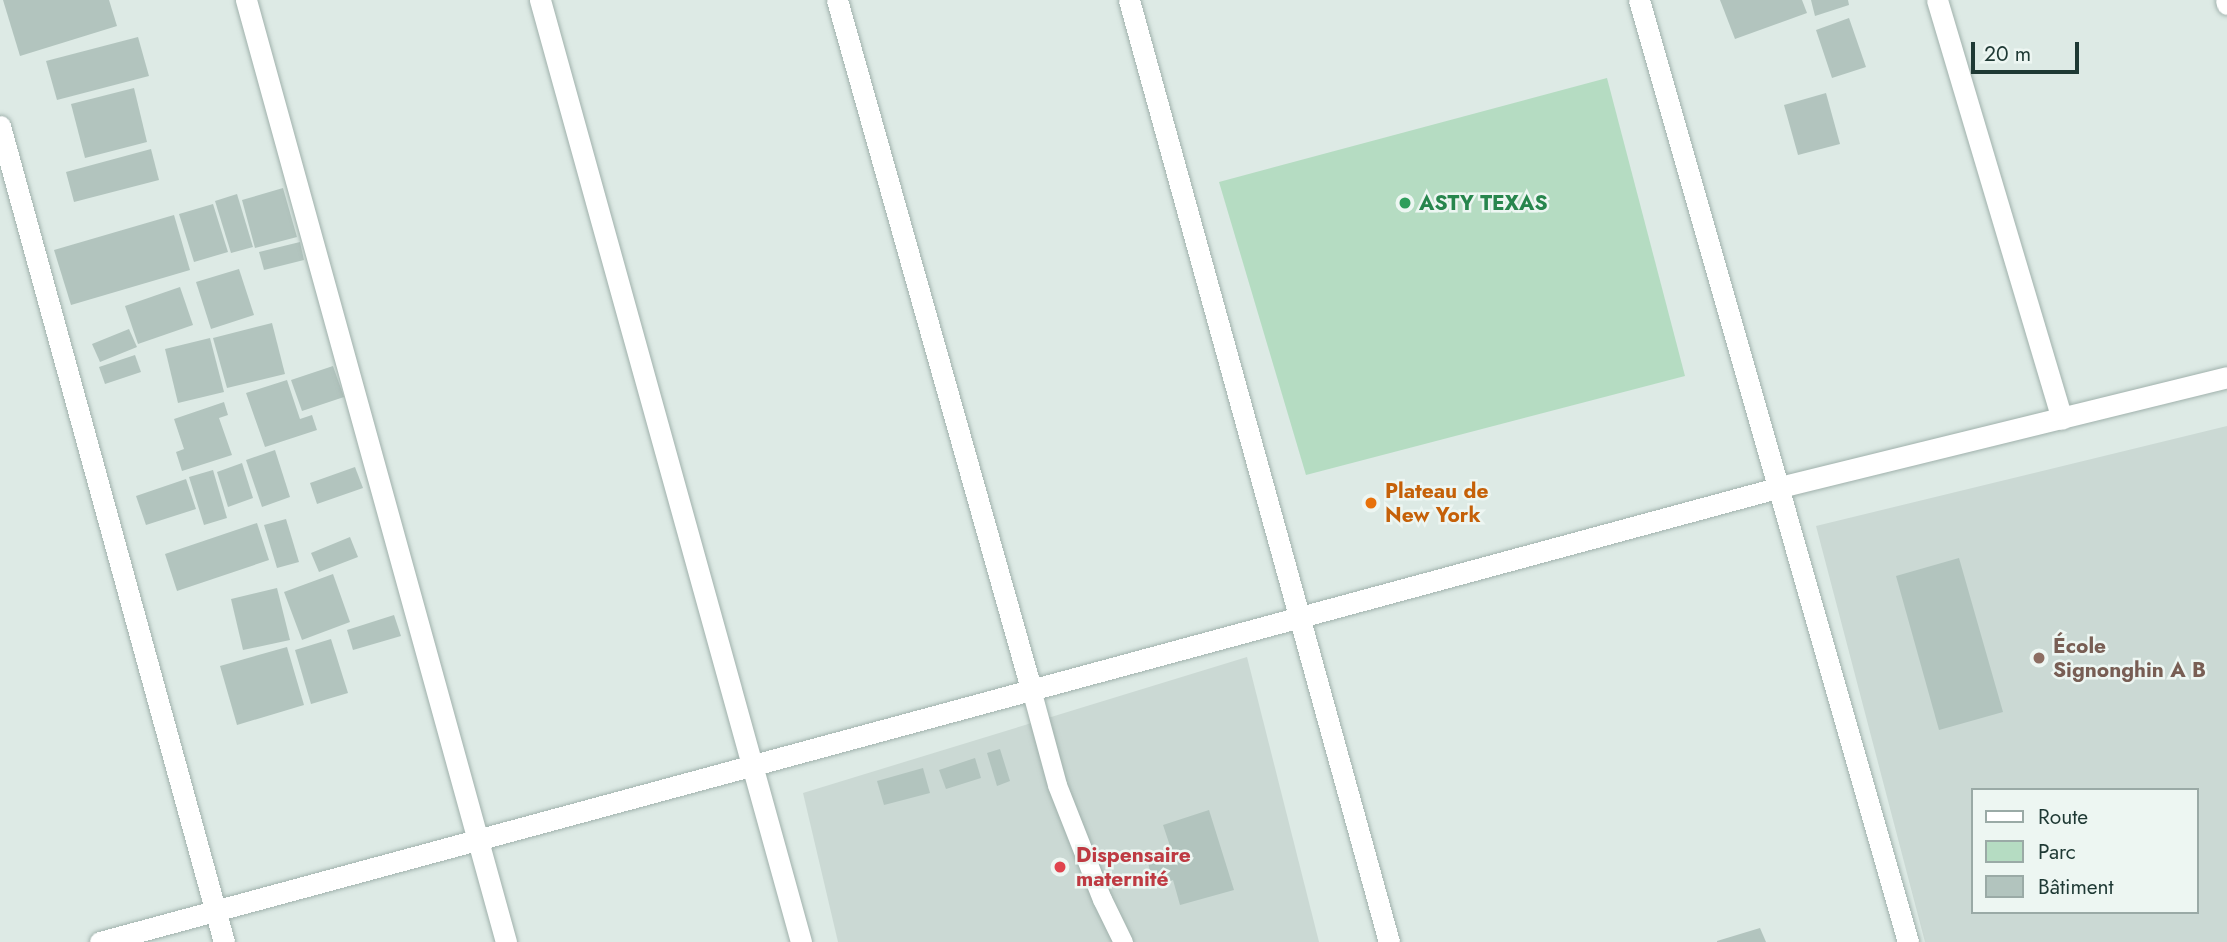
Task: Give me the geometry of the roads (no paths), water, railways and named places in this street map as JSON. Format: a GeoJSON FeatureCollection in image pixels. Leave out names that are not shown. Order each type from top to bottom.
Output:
{"type":"FeatureCollection","features":[{"type":"Feature","properties":{"kind":"street"},"geometry":{"type":"LineString","coordinates":[[246,0],[506,942]]}},
{"type":"Feature","properties":{"kind":"street"},"geometry":{"type":"LineString","coordinates":[[540,0],[801,942]]}},
{"type":"Feature","properties":{"kind":"street"},"geometry":{"type":"LineString","coordinates":[[837,0],[1031,689]]}},
{"type":"Feature","properties":{"kind":"street"},"geometry":{"type":"LineString","coordinates":[[1129,0],[1389,942]]}},
{"type":"Feature","properties":{"kind":"street"},"geometry":{"type":"LineString","coordinates":[[1639,0],[1908,942]]}},
{"type":"Feature","properties":{"kind":"street"},"geometry":{"type":"LineString","coordinates":[[1937,0],[2062,419]]}},
{"type":"Feature","properties":{"kind":"street"},"geometry":{"type":"LineString","coordinates":[[0,126],[224,942]]}},
{"type":"Feature","properties":{"kind":"street"},"geometry":{"type":"LineString","coordinates":[[100,942],[1780,487],[2227,377]]}},
{"type":"Feature","properties":{"kind":"lane"},"geometry":{"type":"LineString","coordinates":[[1031,689],[1057,785],[1102,899],[1123,942]]}},
{"type":"Feature","properties":{"kind":"place","name":"ASTY TEXAS"},"geometry":{"type":"Point","coordinates":[1405,203]}},
{"type":"Feature","properties":{"kind":"place","name":"Plateau de New York"},"geometry":{"type":"Point","coordinates":[1371,503]}},
{"type":"Feature","properties":{"kind":"place","name":"École Signonghin A B"},"geometry":{"type":"Point","coordinates":[2039,658]}},
{"type":"Feature","properties":{"kind":"place","name":"Dispensaire maternité"},"geometry":{"type":"Point","coordinates":[1060,867]}}]}
